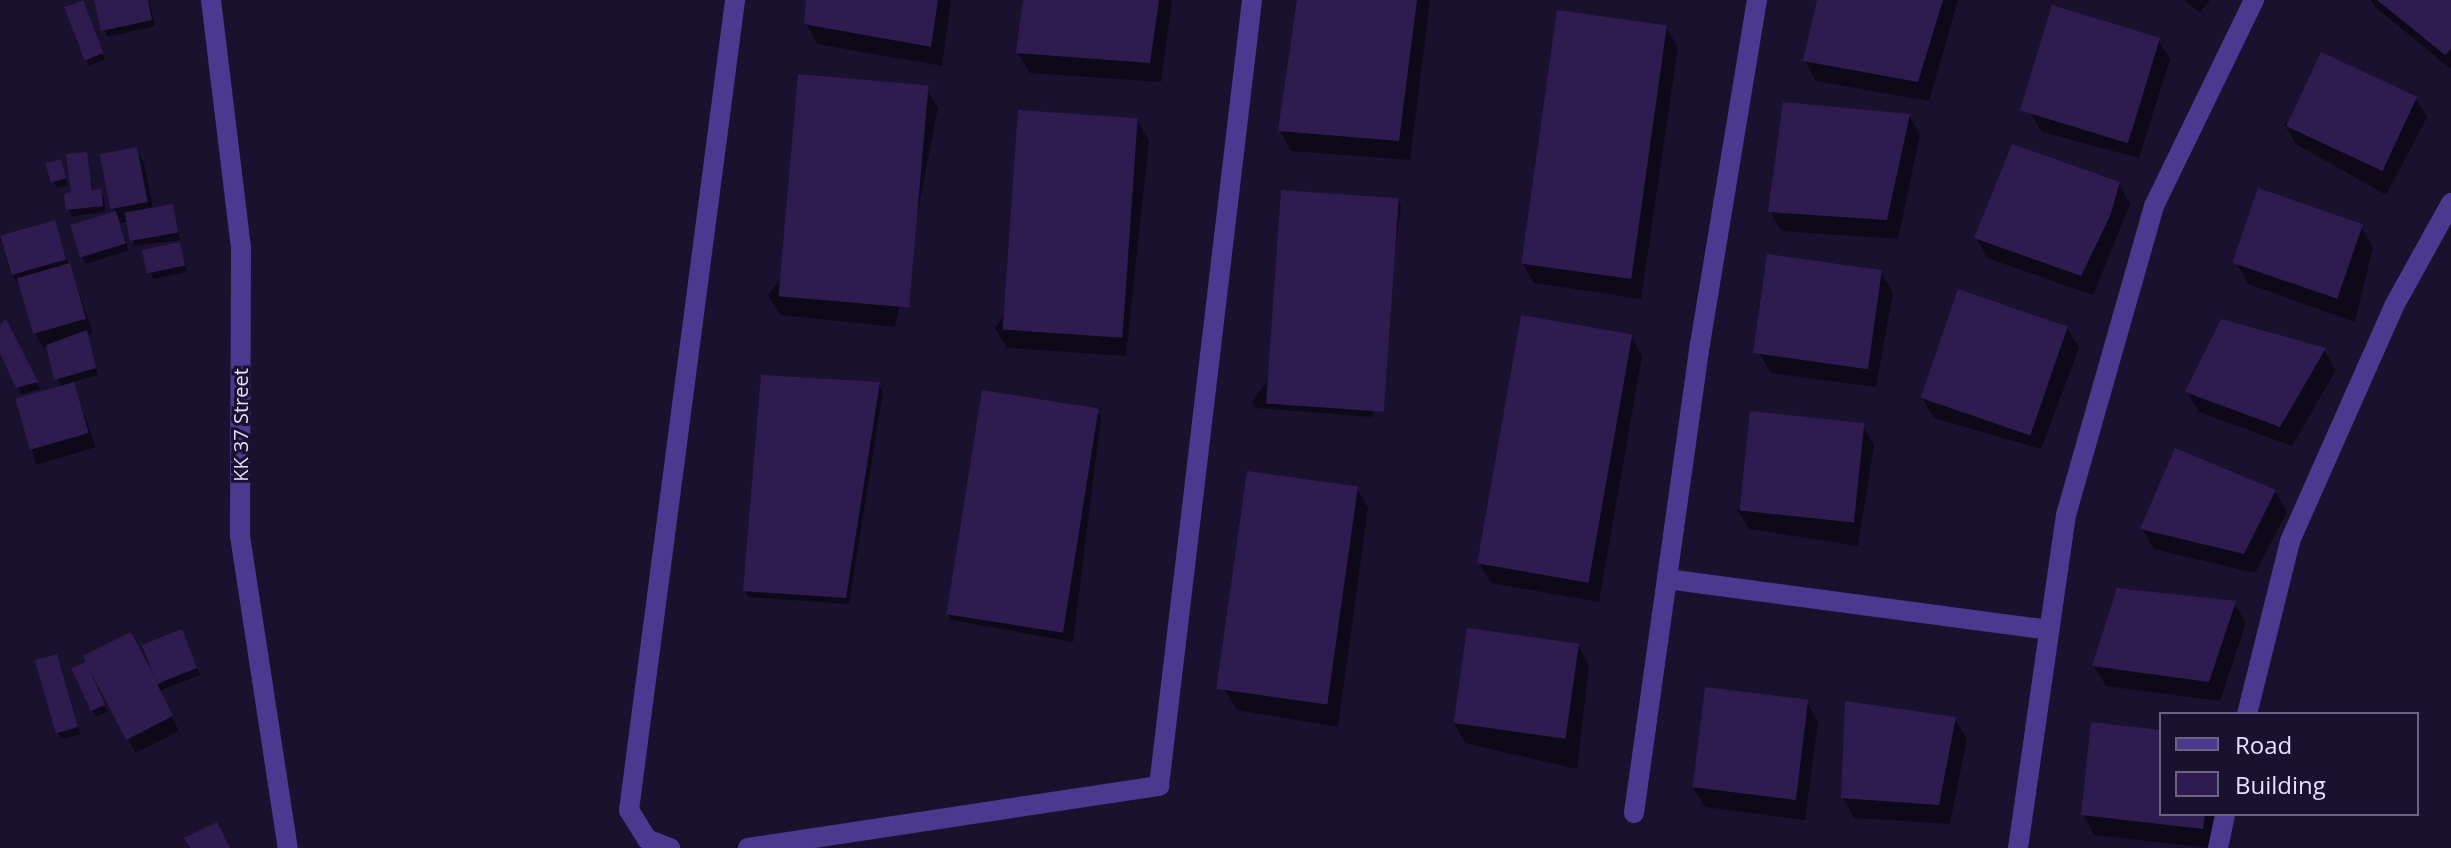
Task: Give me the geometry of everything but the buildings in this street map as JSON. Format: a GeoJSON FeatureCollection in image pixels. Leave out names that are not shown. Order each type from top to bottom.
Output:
{"type":"FeatureCollection","features":[{"type":"Feature","properties":{"kind":"street","name":"KK 37 Street"},"geometry":{"type":"LineString","coordinates":[[211,0],[241,247],[240,536],[288,848]]}},
{"type":"Feature","properties":{"kind":"street"},"geometry":{"type":"LineString","coordinates":[[670,848],[647,839],[629,810],[735,0]]}},
{"type":"Feature","properties":{"kind":"street"},"geometry":{"type":"LineString","coordinates":[[748,848],[1159,786],[1252,0]]}},
{"type":"Feature","properties":{"kind":"street"},"geometry":{"type":"LineString","coordinates":[[1634,813],[1757,0]]}},
{"type":"Feature","properties":{"kind":"street"},"geometry":{"type":"LineString","coordinates":[[2018,848],[2066,515],[2154,206],[2254,0]]}},
{"type":"Feature","properties":{"kind":"street"},"geometry":{"type":"LineString","coordinates":[[2247,712],[2290,541],[2394,306],[2451,203]]}},
{"type":"Feature","properties":{"kind":"street"},"geometry":{"type":"LineString","coordinates":[[1667,579],[2049,630]]}},
{"type":"Feature","properties":{"kind":"street"},"geometry":{"type":"LineString","coordinates":[[2218,848],[2225,816]]}}]}
